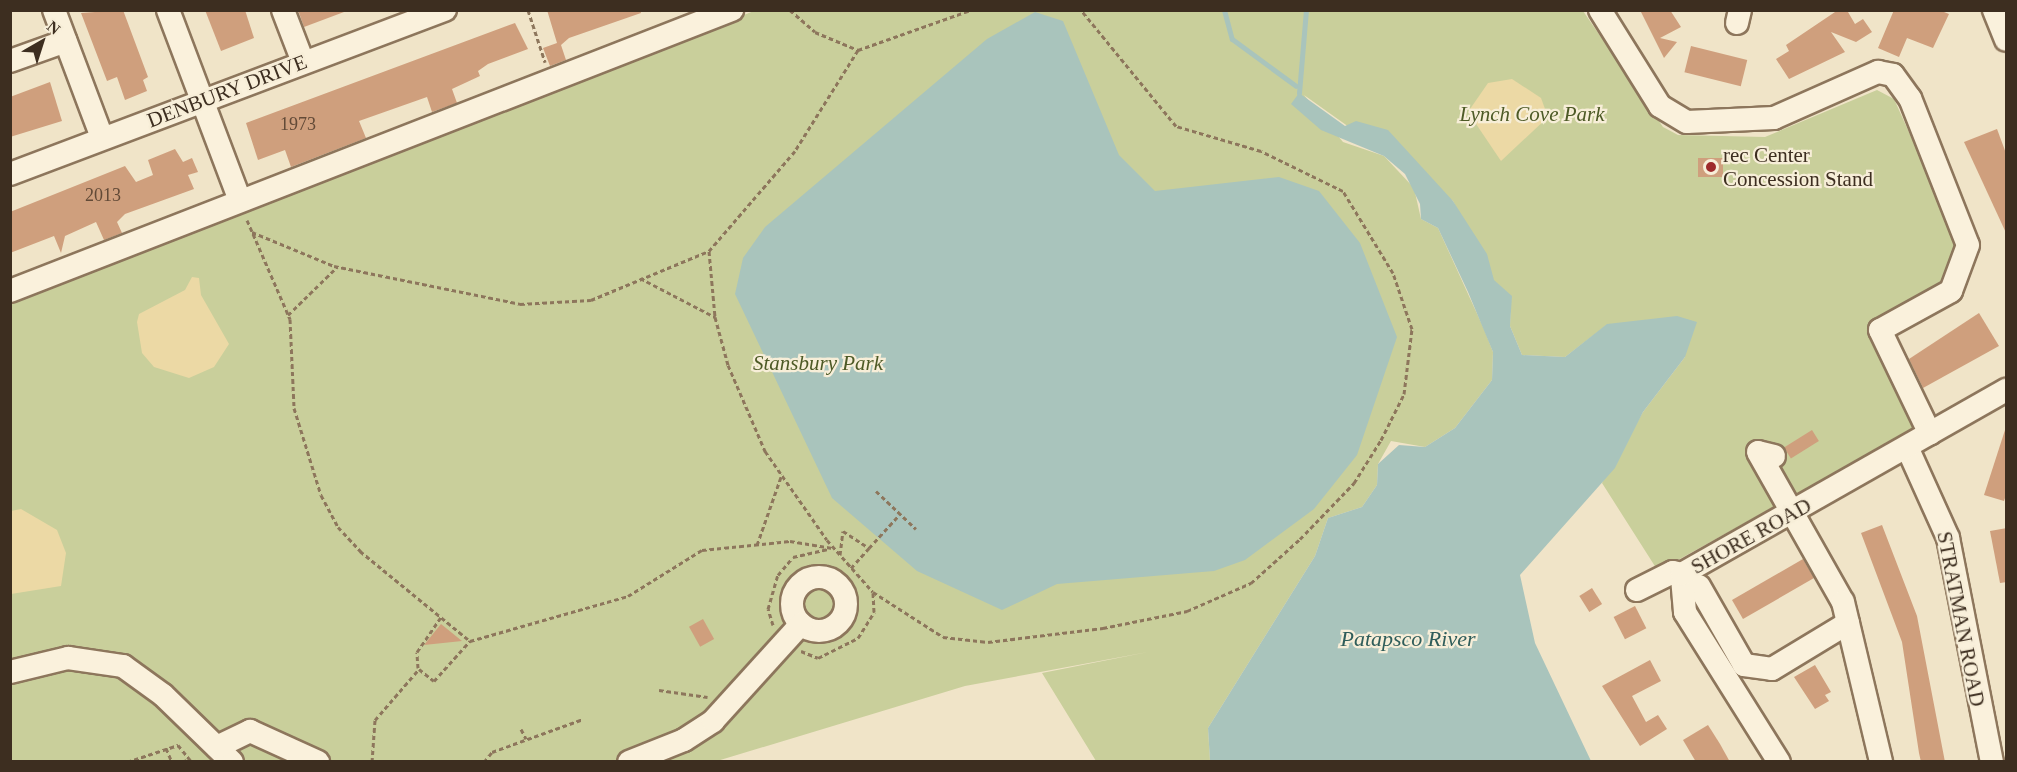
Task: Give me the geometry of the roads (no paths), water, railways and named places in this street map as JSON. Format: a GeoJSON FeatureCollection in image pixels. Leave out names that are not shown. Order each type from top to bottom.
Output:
{"type":"FeatureCollection","features":[{"type":"Feature","properties":{"kind":"street"},"geometry":{"type":"LineString","coordinates":[[54,10],[102,138]]}},
{"type":"Feature","properties":{"kind":"street"},"geometry":{"type":"LineString","coordinates":[[168,10],[240,201]]}},
{"type":"Feature","properties":{"kind":"street"},"geometry":{"type":"LineString","coordinates":[[283,10],[303,62]]}},
{"type":"Feature","properties":{"kind":"street","name":"DENBURY DRIVE"},"geometry":{"type":"LineString","coordinates":[[10,174],[446,10]]}},
{"type":"Feature","properties":{"kind":"street"},"geometry":{"type":"LineString","coordinates":[[10,291],[732,10]]}},
{"type":"Feature","properties":{"kind":"street"},"geometry":{"type":"LineString","coordinates":[[1600,10],[1660,106],[1687,122],[1774,118],[1878,72],[1893,75],[1910,98],[1968,245],[1951,291],[1880,330],[1930,434]]}},
{"type":"Feature","properties":{"kind":"street"},"geometry":{"type":"LineString","coordinates":[[1994,10],[2007,40]]}},
{"type":"Feature","properties":{"kind":"street"},"geometry":{"type":"LineString","coordinates":[[10,62],[66,41]]}},
{"type":"Feature","properties":{"kind":"street","name":"SHORE ROAD"},"geometry":{"type":"LineString","coordinates":[[1779,762],[1685,612],[1691,580],[1796,512],[2007,390]]}},
{"type":"Feature","properties":{"kind":"street","name":"STRATMAN ROAD"},"geometry":{"type":"LineString","coordinates":[[1907,447],[1948,538],[1992,762]]}},
{"type":"Feature","properties":{"kind":"street"},"geometry":{"type":"LineString","coordinates":[[1774,456],[1758,452],[1796,512],[1843,602],[1881,762]]}},
{"type":"Feature","properties":{"kind":"street"},"geometry":{"type":"LineString","coordinates":[[1637,590],[1672,572],[1691,580],[1744,665],[1772,669],[1848,623]]}},
{"type":"Feature","properties":{"kind":"street"},"geometry":{"type":"LineString","coordinates":[[629,762],[684,740],[713,721],[801,624]]}},
{"type":"Feature","properties":{"kind":"street"},"geometry":{"type":"LineString","coordinates":[[10,672],[68,658],[123,666],[224,754],[250,731],[318,762]]}},
{"type":"Feature","properties":{"kind":"water"},"geometry":{"type":"Polygon","coordinates":[[[1035,12],[1063,21],[1119,155],[1155,191],[1279,177],[1319,191],[1360,243],[1397,337],[1357,455],[1314,509],[1245,560],[1214,571],[1057,584],[1002,610],[917,571],[832,498],[735,294],[743,258],[765,227],[987,39],[1035,12]]]}},
{"type":"Feature","properties":{"kind":"water","name":"Patapsco River"},"geometry":{"type":"Polygon","coordinates":[[[1299,93],[1345,126],[1356,121],[1388,130],[1453,201],[1487,254],[1494,280],[1512,296],[1510,326],[1522,355],[1565,357],[1607,324],[1677,316],[1697,322],[1685,357],[1643,412],[1615,468],[1520,575],[1535,643],[1591,761],[1210,761],[1208,728],[1315,556],[1328,518],[1362,507],[1377,485],[1378,464],[1399,445],[1425,447],[1455,428],[1492,380],[1493,352],[1468,292],[1438,228],[1421,219],[1420,204],[1405,174],[1384,156],[1321,130],[1291,104],[1299,93]]]}},
{"type":"Feature","properties":{"kind":"waterway"},"geometry":{"type":"LineString","coordinates":[[1224,10],[1232,39],[1296,86]]}},
{"type":"Feature","properties":{"kind":"waterway"},"geometry":{"type":"LineString","coordinates":[[1299,93],[1306,10]]}},
{"type":"Feature","properties":{"kind":"place","name":"rec Center Concession Stand"},"geometry":{"type":"Point","coordinates":[1711,167]}},
{"type":"Feature","properties":{"kind":"park label","name":"Lynch Cove Park"},"geometry":{"type":"Point","coordinates":[1532,114]}},
{"type":"Feature","properties":{"kind":"park label","name":"Stansbury Park"},"geometry":{"type":"Point","coordinates":[818,363]}}]}
